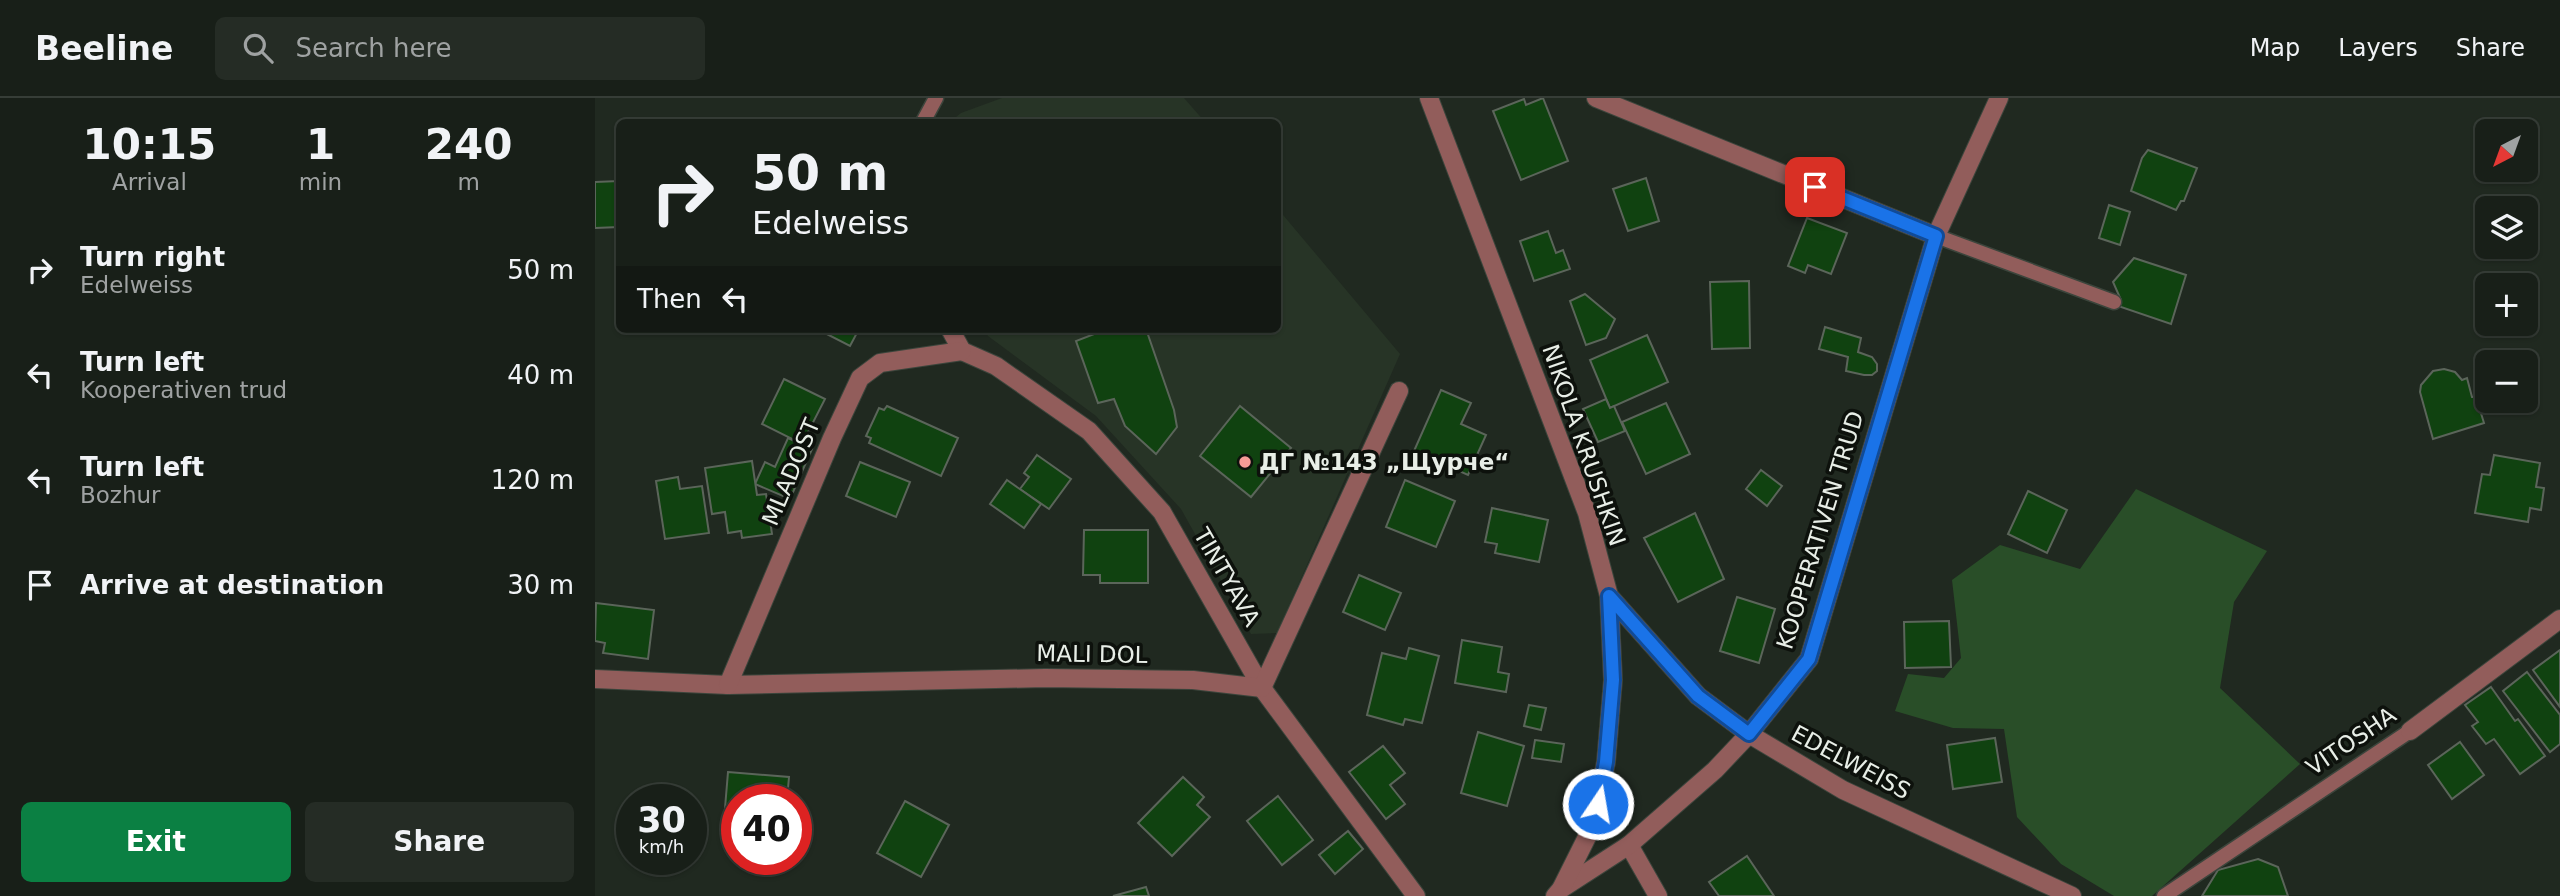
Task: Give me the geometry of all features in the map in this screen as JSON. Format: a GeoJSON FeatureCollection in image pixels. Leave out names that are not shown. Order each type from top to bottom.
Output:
{"type":"FeatureCollection","features":[{"type":"Feature","properties":{"kind":"street","name":"NIKOLA KRUSHKIN"},"geometry":{"type":"LineString","coordinates":[[1429,98],[1587,513],[1609,596],[1613,680],[1606,762],[1593,825],[1558,893]]}},
{"type":"Feature","properties":{"kind":"street"},"geometry":{"type":"LineString","coordinates":[[1596,98],[1936,236]]}},
{"type":"Feature","properties":{"kind":"street","name":"KOOPERATIVEN TRUD"},"geometry":{"type":"LineString","coordinates":[[1558,893],[1629,845],[1715,770],[1749,734],[1809,659],[1936,236],[1999,98]]}},
{"type":"Feature","properties":{"kind":"street"},"geometry":{"type":"LineString","coordinates":[[952,333],[962,351]]}},
{"type":"Feature","properties":{"kind":"street","name":"MLADOST"},"geometry":{"type":"LineString","coordinates":[[728,685],[860,378],[880,363],[962,351]]}},
{"type":"Feature","properties":{"kind":"street","name":"TINTYAVA"},"geometry":{"type":"LineString","coordinates":[[962,351],[996,366],[1089,431],[1162,512],[1262,688],[1416,896]]}},
{"type":"Feature","properties":{"kind":"street"},"geometry":{"type":"LineString","coordinates":[[1262,688],[1399,390]]}},
{"type":"Feature","properties":{"kind":"street","name":"EDELWEISS"},"geometry":{"type":"LineString","coordinates":[[1609,596],[1698,696],[1749,734],[1843,790],[2072,896]]}},
{"type":"Feature","properties":{"kind":"street","name":"VITOSHA"},"geometry":{"type":"LineString","coordinates":[[2410,731],[2560,619]]}},
{"type":"Feature","properties":{"kind":"street","name":"MALI DOL"},"geometry":{"type":"LineString","coordinates":[[595,679],[728,685],[1045,678],[1193,680],[1262,688]]}},
{"type":"Feature","properties":{"kind":"street"},"geometry":{"type":"LineString","coordinates":[[1629,845],[1658,896]]}},
{"type":"Feature","properties":{"kind":"lane"},"geometry":{"type":"LineString","coordinates":[[925,119],[936,98]]}},
{"type":"Feature","properties":{"kind":"lane"},"geometry":{"type":"LineString","coordinates":[[1936,236],[2114,302]]}},
{"type":"Feature","properties":{"kind":"lane","name":"VITOSHA"},"geometry":{"type":"LineString","coordinates":[[2164,896],[2410,731]]}},
{"type":"Feature","properties":{"kind":"shaded area"},"geometry":{"type":"Polygon","coordinates":[[[1002,98],[1184,98],[1202,119],[954,119],[961,113],[1002,98]]]}},
{"type":"Feature","properties":{"kind":"shaded area","name":"ДГ №143 „Щурче“"},"geometry":{"type":"Polygon","coordinates":[[[1281,213],[1400,354],[1277,633],[1251,634],[1181,509],[1096,416],[986,333],[1281,333],[1281,213]]]}},
{"type":"Feature","properties":{"kind":"green space"},"geometry":{"type":"Polygon","coordinates":[[[2136,489],[2267,551],[2234,602],[2220,688],[2300,764],[2152,896],[2114,896],[2061,864],[2017,817],[2004,729],[1953,728],[1895,711],[1908,674],[1944,678],[1961,658],[1952,580],[2000,545],[2080,569],[2136,489]]]}},
{"type":"Feature","properties":{"kind":"building"},"geometry":{"type":"Polygon","coordinates":[[[1543,98],[1568,161],[1521,180],[1493,111],[1524,99],[1526,105],[1543,98]]]}},
{"type":"Feature","properties":{"kind":"building"},"geometry":{"type":"Polygon","coordinates":[[[2148,150],[2197,168],[2184,201],[2181,201],[2176,210],[2131,191],[2142,158],[2148,150]]]}},
{"type":"Feature","properties":{"kind":"building"},"geometry":{"type":"Polygon","coordinates":[[[1646,178],[1659,221],[1628,231],[1613,189],[1646,178]]]}},
{"type":"Feature","properties":{"kind":"building"},"geometry":{"type":"Polygon","coordinates":[[[616,181],[616,227],[595,228],[595,182],[616,181]]]}},
{"type":"Feature","properties":{"kind":"building"},"geometry":{"type":"Polygon","coordinates":[[[2109,205],[2130,212],[2120,245],[2099,238],[2109,205]]]}},
{"type":"Feature","properties":{"kind":"building"},"geometry":{"type":"Polygon","coordinates":[[[1807,218],[1847,233],[1831,274],[1808,265],[1805,273],[1788,266],[1807,218]]]}},
{"type":"Feature","properties":{"kind":"building"},"geometry":{"type":"Polygon","coordinates":[[[1548,231],[1556,253],[1563,250],[1570,269],[1534,281],[1520,241],[1548,231]]]}},
{"type":"Feature","properties":{"kind":"building"},"geometry":{"type":"Polygon","coordinates":[[[2134,258],[2186,275],[2171,324],[2118,306],[2121,300],[2113,282],[2134,258]]]}},
{"type":"Feature","properties":{"kind":"building"},"geometry":{"type":"Polygon","coordinates":[[[1749,281],[1750,348],[1712,349],[1710,282],[1749,281]]]}},
{"type":"Feature","properties":{"kind":"building"},"geometry":{"type":"Polygon","coordinates":[[[1585,294],[1615,319],[1606,338],[1586,345],[1570,301],[1585,294]]]}},
{"type":"Feature","properties":{"kind":"building"},"geometry":{"type":"Polygon","coordinates":[[[1825,327],[1861,338],[1858,352],[1872,357],[1877,364],[1877,371],[1872,375],[1864,375],[1846,371],[1848,357],[1819,349],[1825,327]]]}},
{"type":"Feature","properties":{"kind":"building"},"geometry":{"type":"Polygon","coordinates":[[[825,333],[857,333],[850,346],[825,333]]]}},
{"type":"Feature","properties":{"kind":"building"},"geometry":{"type":"Polygon","coordinates":[[[1097,333],[1147,333],[1174,410],[1177,427],[1156,454],[1125,426],[1114,399],[1098,403],[1076,341],[1097,333]]]}},
{"type":"Feature","properties":{"kind":"building"},"geometry":{"type":"Polygon","coordinates":[[[1647,335],[1668,382],[1610,408],[1590,360],[1647,335]]]}},
{"type":"Feature","properties":{"kind":"building"},"geometry":{"type":"Polygon","coordinates":[[[2444,369],[2455,372],[2462,380],[2467,378],[2472,397],[2475,397],[2475,413],[2481,413],[2484,423],[2433,439],[2420,392],[2421,385],[2433,371],[2444,369]]]}},
{"type":"Feature","properties":{"kind":"building"},"geometry":{"type":"Polygon","coordinates":[[[784,379],[825,399],[802,444],[762,424],[784,379]]]}},
{"type":"Feature","properties":{"kind":"building"},"geometry":{"type":"Polygon","coordinates":[[[1441,390],[1471,403],[1461,424],[1486,435],[1468,475],[1414,451],[1441,390]]]}},
{"type":"Feature","properties":{"kind":"building"},"geometry":{"type":"Polygon","coordinates":[[[1606,399],[1610,408],[1614,406],[1625,431],[1598,442],[1583,409],[1606,399]]]}},
{"type":"Feature","properties":{"kind":"building"},"geometry":{"type":"Polygon","coordinates":[[[1666,403],[1690,454],[1646,474],[1622,422],[1666,403]]]}},
{"type":"Feature","properties":{"kind":"building"},"geometry":{"type":"Polygon","coordinates":[[[887,406],[958,438],[941,476],[869,443],[871,438],[866,436],[879,408],[884,410],[887,406]]]}},
{"type":"Feature","properties":{"kind":"building"},"geometry":{"type":"Polygon","coordinates":[[[1240,406],[1291,448],[1251,497],[1200,456],[1240,406]]]}},
{"type":"Feature","properties":{"kind":"building"},"geometry":{"type":"Polygon","coordinates":[[[788,438],[812,449],[790,499],[755,484],[765,462],[775,467],[788,438]]]}},
{"type":"Feature","properties":{"kind":"building"},"geometry":{"type":"Polygon","coordinates":[[[1037,455],[1071,479],[1049,509],[1020,489],[1029,477],[1024,473],[1037,455]]]}},
{"type":"Feature","properties":{"kind":"building"},"geometry":{"type":"Polygon","coordinates":[[[2494,455],[2540,463],[2536,487],[2544,488],[2541,510],[2530,508],[2528,522],[2475,513],[2482,474],[2490,475],[2494,455]]]}},
{"type":"Feature","properties":{"kind":"building"},"geometry":{"type":"Polygon","coordinates":[[[752,461],[757,495],[766,494],[772,534],[742,538],[741,531],[728,533],[725,512],[712,514],[705,468],[752,461]]]}},
{"type":"Feature","properties":{"kind":"building"},"geometry":{"type":"Polygon","coordinates":[[[860,462],[910,482],[896,517],[846,496],[860,462]]]}},
{"type":"Feature","properties":{"kind":"building"},"geometry":{"type":"Polygon","coordinates":[[[1761,470],[1782,486],[1767,506],[1746,489],[1761,470]]]}},
{"type":"Feature","properties":{"kind":"building"},"geometry":{"type":"Polygon","coordinates":[[[678,477],[680,489],[702,486],[709,533],[665,539],[656,481],[678,477]]]}},
{"type":"Feature","properties":{"kind":"building"},"geometry":{"type":"Polygon","coordinates":[[[1007,480],[1041,504],[1024,528],[990,504],[1007,480]]]}},
{"type":"Feature","properties":{"kind":"building"},"geometry":{"type":"Polygon","coordinates":[[[1405,480],[1455,501],[1436,547],[1386,527],[1405,480]]]}},
{"type":"Feature","properties":{"kind":"building"},"geometry":{"type":"Polygon","coordinates":[[[2028,491],[2067,510],[2047,553],[2008,534],[2028,491]]]}},
{"type":"Feature","properties":{"kind":"building"},"geometry":{"type":"Polygon","coordinates":[[[1492,508],[1548,520],[1539,562],[1495,553],[1497,544],[1485,542],[1492,508]]]}},
{"type":"Feature","properties":{"kind":"building"},"geometry":{"type":"Polygon","coordinates":[[[1695,513],[1724,579],[1678,602],[1644,538],[1695,513]]]}},
{"type":"Feature","properties":{"kind":"building"},"geometry":{"type":"Polygon","coordinates":[[[1084,530],[1148,530],[1148,583],[1100,583],[1100,575],[1083,575],[1084,530]]]}},
{"type":"Feature","properties":{"kind":"building"},"geometry":{"type":"Polygon","coordinates":[[[1359,575],[1401,593],[1385,630],[1343,612],[1359,575]]]}},
{"type":"Feature","properties":{"kind":"building"},"geometry":{"type":"Polygon","coordinates":[[[1737,597],[1775,609],[1759,663],[1720,651],[1737,597]]]}},
{"type":"Feature","properties":{"kind":"building"},"geometry":{"type":"Polygon","coordinates":[[[596,603],[654,610],[648,659],[603,653],[605,643],[595,641],[596,603]]]}},
{"type":"Feature","properties":{"kind":"building"},"geometry":{"type":"Polygon","coordinates":[[[1949,621],[1951,667],[1905,668],[1904,622],[1949,621]]]}},
{"type":"Feature","properties":{"kind":"building"},"geometry":{"type":"Polygon","coordinates":[[[1462,640],[1502,647],[1498,672],[1509,674],[1506,692],[1455,683],[1462,640]]]}},
{"type":"Feature","properties":{"kind":"building"},"geometry":{"type":"Polygon","coordinates":[[[1409,648],[1439,656],[1422,723],[1405,719],[1403,725],[1367,715],[1382,653],[1406,659],[1409,648]]]}},
{"type":"Feature","properties":{"kind":"building"},"geometry":{"type":"Polygon","coordinates":[[[2560,650],[2560,707],[2533,670],[2560,650]]]}},
{"type":"Feature","properties":{"kind":"building"},"geometry":{"type":"Polygon","coordinates":[[[2527,672],[2560,715],[2560,744],[2550,752],[2503,691],[2527,672]]]}},
{"type":"Feature","properties":{"kind":"building"},"geometry":{"type":"Polygon","coordinates":[[[2491,687],[2545,756],[2520,774],[2494,739],[2486,744],[2472,726],[2478,722],[2465,705],[2491,687]]]}},
{"type":"Feature","properties":{"kind":"building"},"geometry":{"type":"Polygon","coordinates":[[[1529,705],[1546,708],[1541,730],[1524,726],[1529,705]]]}},
{"type":"Feature","properties":{"kind":"building"},"geometry":{"type":"Polygon","coordinates":[[[1478,732],[1524,746],[1507,806],[1461,793],[1478,732]]]}},
{"type":"Feature","properties":{"kind":"building"},"geometry":{"type":"Polygon","coordinates":[[[1995,738],[2002,782],[1953,789],[1947,745],[1995,738]]]}},
{"type":"Feature","properties":{"kind":"building"},"geometry":{"type":"Polygon","coordinates":[[[1535,740],[1564,744],[1561,762],[1532,758],[1535,740]]]}},
{"type":"Feature","properties":{"kind":"building"},"geometry":{"type":"Polygon","coordinates":[[[2460,742],[2484,775],[2452,799],[2428,765],[2460,742]]]}},
{"type":"Feature","properties":{"kind":"building"},"geometry":{"type":"Polygon","coordinates":[[[1383,746],[1405,773],[1390,785],[1405,804],[1386,819],[1349,772],[1383,746]]]}},
{"type":"Feature","properties":{"kind":"building"},"geometry":{"type":"Polygon","coordinates":[[[728,772],[789,777],[788,784],[727,784],[728,772]]]}},
{"type":"Feature","properties":{"kind":"building"},"geometry":{"type":"Polygon","coordinates":[[[1183,777],[1204,797],[1197,805],[1210,817],[1172,856],[1138,823],[1183,777]]]}},
{"type":"Feature","properties":{"kind":"building"},"geometry":{"type":"Polygon","coordinates":[[[1278,796],[1313,840],[1282,865],[1247,821],[1278,796]]]}},
{"type":"Feature","properties":{"kind":"building"},"geometry":{"type":"Polygon","coordinates":[[[905,801],[949,825],[921,877],[877,853],[905,801]]]}},
{"type":"Feature","properties":{"kind":"building"},"geometry":{"type":"Polygon","coordinates":[[[1348,831],[1363,849],[1335,874],[1319,855],[1348,831]]]}},
{"type":"Feature","properties":{"kind":"building"},"geometry":{"type":"Polygon","coordinates":[[[1747,856],[1774,896],[1719,896],[1709,882],[1747,856]]]}},
{"type":"Feature","properties":{"kind":"building"},"geometry":{"type":"Polygon","coordinates":[[[2258,859],[2278,867],[2288,896],[2202,896],[2218,870],[2258,859]]]}},
{"type":"Feature","properties":{"kind":"building"},"geometry":{"type":"Polygon","coordinates":[[[1146,887],[1149,896],[1113,896],[1146,887]]]}},
{"type":"Feature","properties":{"kind":"place","name":"ДГ №143 „Щурче“"},"geometry":{"type":"Point","coordinates":[1245,462]}},
{"type":"Feature","properties":{"kind":"route"},"geometry":{"type":"LineString","coordinates":[[1598,804],[1606,762],[1613,680],[1609,596],[1698,696],[1749,734],[1809,659],[1936,236],[1815,187]]}}]}
